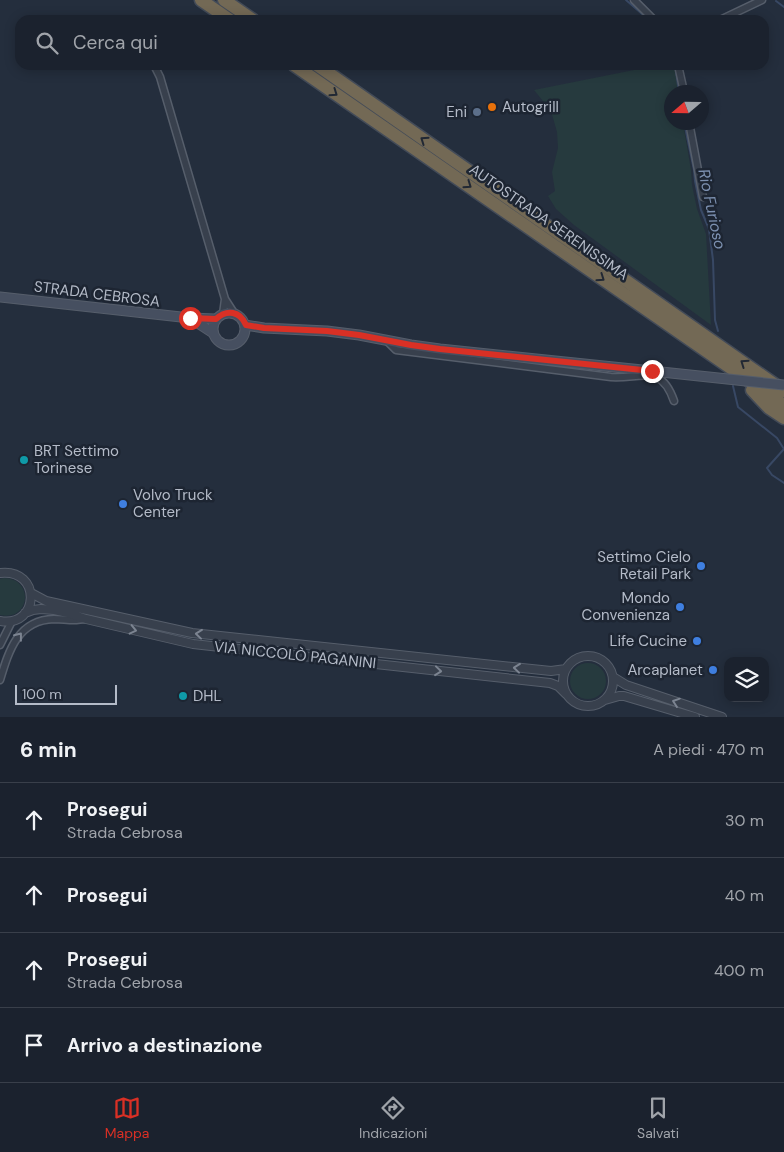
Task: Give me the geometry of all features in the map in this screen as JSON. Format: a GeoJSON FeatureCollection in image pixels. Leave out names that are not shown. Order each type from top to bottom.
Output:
{"type":"FeatureCollection","features":[{"type":"Feature","properties":{"kind":"highway"},"geometry":{"type":"LineString","coordinates":[[201,0],[223,15]]}},
{"type":"Feature","properties":{"kind":"highway"},"geometry":{"type":"LineString","coordinates":[[224,0],[246,15]]}},
{"type":"Feature","properties":{"kind":"highway","name":"AUTOSTRADA SERENISSIMA"},"geometry":{"type":"LineString","coordinates":[[301,70],[784,405]]}},
{"type":"Feature","properties":{"kind":"highway","name":"AUTOSTRADA SERENISSIMA"},"geometry":{"type":"LineString","coordinates":[[324,70],[784,391]]}},
{"type":"Feature","properties":{"kind":"highway"},"geometry":{"type":"LineString","coordinates":[[731,368],[769,408],[784,418]]}},
{"type":"Feature","properties":{"kind":"main road","name":"STRADA CEBROSA"},"geometry":{"type":"LineString","coordinates":[[0,297],[190,318],[219,316]]}},
{"type":"Feature","properties":{"kind":"main road"},"geometry":{"type":"LineString","coordinates":[[245,335],[246,325],[242,318],[234,313],[229,312],[219,316],[213,328],[219,342],[228,345],[238,343],[245,335],[264,328]]}},
{"type":"Feature","properties":{"kind":"main road","name":"STRADA CEBROSA"},"geometry":{"type":"LineString","coordinates":[[190,318],[214,333]]}},
{"type":"Feature","properties":{"kind":"main road"},"geometry":{"type":"LineString","coordinates":[[246,325],[264,328],[327,331],[421,347],[784,384]]}},
{"type":"Feature","properties":{"kind":"street"},"geometry":{"type":"LineString","coordinates":[[634,0],[649,15]]}},
{"type":"Feature","properties":{"kind":"street"},"geometry":{"type":"LineString","coordinates":[[730,15],[762,0]]}},
{"type":"Feature","properties":{"kind":"street"},"geometry":{"type":"LineString","coordinates":[[156,70],[225,299],[234,313]]}},
{"type":"Feature","properties":{"kind":"street"},"geometry":{"type":"LineString","coordinates":[[679,70],[682,85]]}},
{"type":"Feature","properties":{"kind":"street"},"geometry":{"type":"LineString","coordinates":[[690,130],[703,198]]}},
{"type":"Feature","properties":{"kind":"street"},"geometry":{"type":"LineString","coordinates":[[219,316],[225,299]]}},
{"type":"Feature","properties":{"kind":"street"},"geometry":{"type":"LineString","coordinates":[[385,340],[396,350],[611,377],[650,375],[658,377],[669,388],[674,401]]}},
{"type":"Feature","properties":{"kind":"street"},"geometry":{"type":"LineString","coordinates":[[479,360],[492,354]]}},
{"type":"Feature","properties":{"kind":"street"},"geometry":{"type":"LineString","coordinates":[[0,573],[7,572],[22,578],[28,585],[31,593],[29,607],[25,613],[12,622],[0,645]]}},
{"type":"Feature","properties":{"kind":"street","name":"VIA NICCOLÒ PAGANINI"},"geometry":{"type":"LineString","coordinates":[[31,593],[46,601],[192,633],[551,671],[566,669]]}},
{"type":"Feature","properties":{"kind":"street","name":"VIA NICCOLÒ PAGANINI"},"geometry":{"type":"LineString","coordinates":[[25,613],[41,609],[54,610],[193,644],[550,683],[558,686],[566,694]]}},
{"type":"Feature","properties":{"kind":"street"},"geometry":{"type":"LineString","coordinates":[[0,680],[12,645],[23,630],[37,622],[54,619],[86,619]]}},
{"type":"Feature","properties":{"kind":"street"},"geometry":{"type":"LineString","coordinates":[[0,621],[12,622]]}},
{"type":"Feature","properties":{"kind":"street"},"geometry":{"type":"LineString","coordinates":[[605,700],[613,686],[613,677],[606,663],[592,656],[573,660],[566,669],[563,677],[563,686],[566,694],[575,703],[589,706],[624,696],[695,717]]}},
{"type":"Feature","properties":{"kind":"street"},"geometry":{"type":"LineString","coordinates":[[613,677],[626,685],[722,717]]}},
{"type":"Feature","properties":{"kind":"green space"},"geometry":{"type":"Polygon","coordinates":[[[634,70],[675,70],[678,85],[664,85],[664,130],[684,130],[697,209],[706,234],[711,325],[574,225],[556,209],[548,196],[555,191],[552,172],[558,148],[557,132],[551,111],[534,90],[634,70]]]}},
{"type":"Feature","properties":{"kind":"green space"},"geometry":{"type":"Polygon","coordinates":[[[0,579],[14,580],[21,585],[24,592],[25,600],[23,607],[18,612],[10,615],[0,615],[0,579]]]}},
{"type":"Feature","properties":{"kind":"green space"},"geometry":{"type":"Polygon","coordinates":[[[588,663],[595,664],[601,668],[605,674],[605,688],[601,694],[595,698],[588,699],[581,698],[575,694],[571,688],[570,681],[571,674],[575,668],[581,664],[588,663]]]}},
{"type":"Feature","properties":{"kind":"waterway","name":"Rio Furioso"},"geometry":{"type":"LineString","coordinates":[[626,0],[643,15]]}},
{"type":"Feature","properties":{"kind":"waterway"},"geometry":{"type":"LineString","coordinates":[[776,1],[784,7]]}},
{"type":"Feature","properties":{"kind":"waterway","name":"Rio Furioso"},"geometry":{"type":"LineString","coordinates":[[676,70],[678,85]]}},
{"type":"Feature","properties":{"kind":"waterway","name":"Rio Furioso"},"geometry":{"type":"LineString","coordinates":[[686,130],[701,210],[709,229],[713,260],[715,320],[718,331]]}},
{"type":"Feature","properties":{"kind":"waterway","name":"Rio Furioso"},"geometry":{"type":"LineString","coordinates":[[733,386],[738,407],[777,438],[784,449],[767,468],[772,475],[784,483]]}},
{"type":"Feature","properties":{"kind":"place","name":"Autogrill"},"geometry":{"type":"Point","coordinates":[492,107]}},
{"type":"Feature","properties":{"kind":"place","name":"Eni"},"geometry":{"type":"Point","coordinates":[477,112]}},
{"type":"Feature","properties":{"kind":"place","name":"BRT Settimo Torinese"},"geometry":{"type":"Point","coordinates":[24,460]}},
{"type":"Feature","properties":{"kind":"place","name":"Volvo Truck Center"},"geometry":{"type":"Point","coordinates":[123,504]}},
{"type":"Feature","properties":{"kind":"place","name":"Settimo Cielo Retail Park"},"geometry":{"type":"Point","coordinates":[701,566]}},
{"type":"Feature","properties":{"kind":"place","name":"Mondo Convenienza"},"geometry":{"type":"Point","coordinates":[680,607]}},
{"type":"Feature","properties":{"kind":"place","name":"Life Cucine"},"geometry":{"type":"Point","coordinates":[697,641]}},
{"type":"Feature","properties":{"kind":"place","name":"Arcaplanet"},"geometry":{"type":"Point","coordinates":[713,670]}},
{"type":"Feature","properties":{"kind":"place","name":"DHL"},"geometry":{"type":"Point","coordinates":[183,696]}},
{"type":"Feature","properties":{"kind":"route"},"geometry":{"type":"LineString","coordinates":[[190,318],[216,319],[220,315],[229,312],[240,316],[246,325],[264,328],[327,331],[440,349],[652,371]]}}]}
